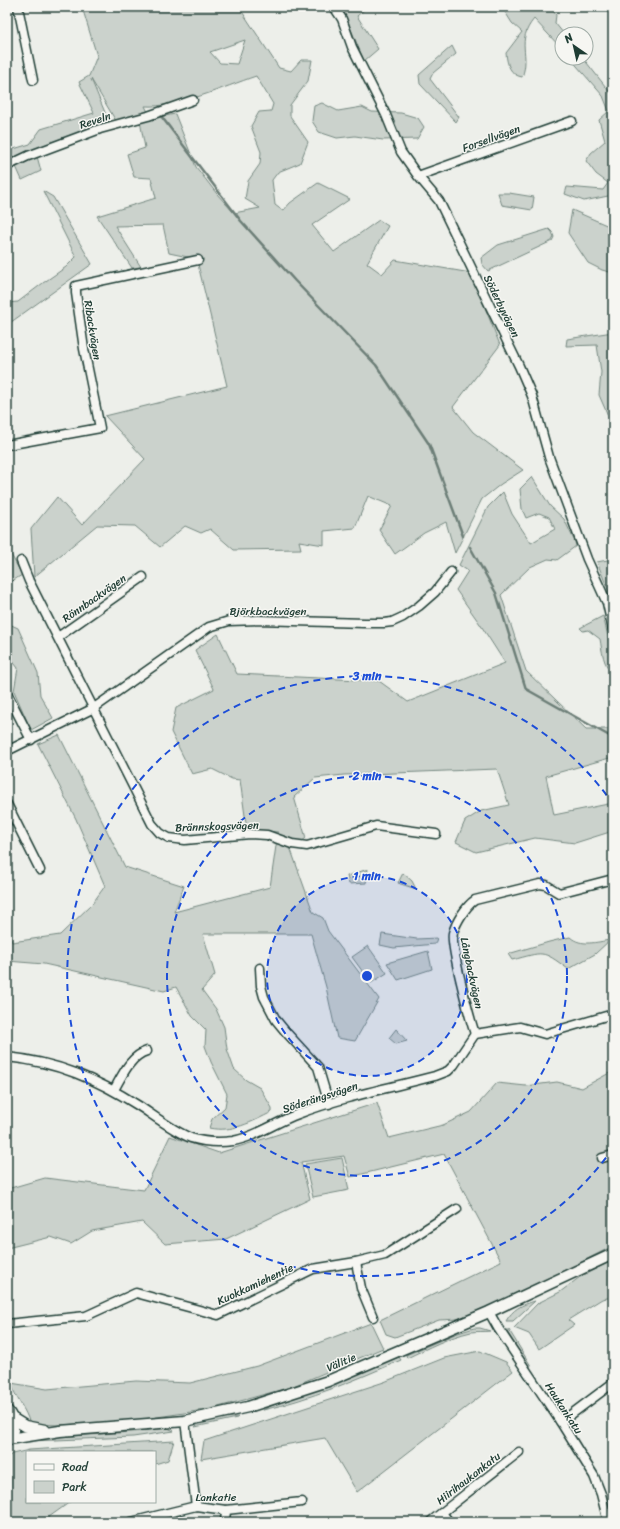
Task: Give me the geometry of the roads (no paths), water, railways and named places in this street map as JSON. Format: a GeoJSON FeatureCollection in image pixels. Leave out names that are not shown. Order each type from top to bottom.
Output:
{"type":"FeatureCollection","features":[{"type":"Feature","properties":{"kind":"main road","name":"Välitie"},"geometry":{"type":"LineString","coordinates":[[8,1440],[60,1431],[185,1421],[248,1407],[328,1381],[489,1312],[613,1254]]}},
{"type":"Feature","properties":{"kind":"main road","name":"Välitie"},"geometry":{"type":"LineString","coordinates":[[9,1414],[24,1426],[36,1429],[60,1431]]}},
{"type":"Feature","properties":{"kind":"main road"},"geometry":{"type":"LineString","coordinates":[[8,1440],[13,1428],[9,1414]]}},
{"type":"Feature","properties":{"kind":"street"},"geometry":{"type":"LineString","coordinates":[[18,7],[33,80]]}},
{"type":"Feature","properties":{"kind":"street","name":"Söderbyvägen"},"geometry":{"type":"LineString","coordinates":[[334,7],[342,19],[352,47],[380,102],[402,152],[418,176],[439,201],[519,366],[532,396],[549,457],[588,559],[610,601],[613,630]]}},
{"type":"Feature","properties":{"kind":"street","name":"Reveln"},"geometry":{"type":"LineString","coordinates":[[7,166],[28,156],[100,129],[148,116],[193,100]]}},
{"type":"Feature","properties":{"kind":"street","name":"Forsellvägen"},"geometry":{"type":"LineString","coordinates":[[418,176],[572,121]]}},
{"type":"Feature","properties":{"kind":"street","name":"Ribackvägen"},"geometry":{"type":"LineString","coordinates":[[7,445],[100,428],[84,349],[76,286],[198,260]]}},
{"type":"Feature","properties":{"kind":"street","name":"Rönnbackvägen"},"geometry":{"type":"LineString","coordinates":[[20,561],[94,708]]}},
{"type":"Feature","properties":{"kind":"street","name":"Björkbackvägen"},"geometry":{"type":"LineString","coordinates":[[7,751],[94,708],[209,627],[229,620],[366,624],[392,622],[403,617],[419,606],[435,592],[451,572]]}},
{"type":"Feature","properties":{"kind":"street","name":"Rönnbackvägen"},"geometry":{"type":"LineString","coordinates":[[58,637],[143,577]]}},
{"type":"Feature","properties":{"kind":"street"},"geometry":{"type":"LineString","coordinates":[[7,693],[31,740]]}},
{"type":"Feature","properties":{"kind":"street","name":"Brännskogsvägen"},"geometry":{"type":"LineString","coordinates":[[94,708],[152,824],[160,833],[169,838],[185,840],[267,835],[292,844],[307,846],[376,826],[436,834]]}},
{"type":"Feature","properties":{"kind":"street"},"geometry":{"type":"LineString","coordinates":[[7,804],[40,870]]}},
{"type":"Feature","properties":{"kind":"street","name":"Långbackvägen"},"geometry":{"type":"LineString","coordinates":[[474,1034],[455,958],[452,934],[470,903],[476,900],[540,884],[546,885],[559,893],[613,879]]}},
{"type":"Feature","properties":{"kind":"street"},"geometry":{"type":"LineString","coordinates":[[260,968],[261,986],[264,998],[276,1020],[318,1067],[329,1104]]}},
{"type":"Feature","properties":{"kind":"street"},"geometry":{"type":"LineString","coordinates":[[474,1034],[520,1027],[545,1034],[613,1014]]}},
{"type":"Feature","properties":{"kind":"street","name":"Söderängsvägen"},"geometry":{"type":"LineString","coordinates":[[7,1058],[29,1059],[71,1070],[114,1090],[190,1138],[208,1142],[233,1141],[298,1114],[329,1104],[435,1076],[448,1071],[454,1065],[474,1034]]}},
{"type":"Feature","properties":{"kind":"street"},"geometry":{"type":"LineString","coordinates":[[114,1090],[133,1060],[140,1053],[147,1051]]}},
{"type":"Feature","properties":{"kind":"street"},"geometry":{"type":"LineString","coordinates":[[602,1158],[613,1155]]}},
{"type":"Feature","properties":{"kind":"street","name":"Kuokkamiehentie"},"geometry":{"type":"LineString","coordinates":[[7,1324],[86,1316],[136,1293],[218,1315],[313,1269],[356,1262],[385,1255],[457,1209]]}},
{"type":"Feature","properties":{"kind":"street"},"geometry":{"type":"LineString","coordinates":[[356,1262],[361,1288],[373,1317]]}},
{"type":"Feature","properties":{"kind":"street","name":"Haukankatu"},"geometry":{"type":"LineString","coordinates":[[489,1312],[594,1476],[601,1494],[608,1522]]}},
{"type":"Feature","properties":{"kind":"street"},"geometry":{"type":"LineString","coordinates":[[560,1421],[613,1383]]}},
{"type":"Feature","properties":{"kind":"street"},"geometry":{"type":"LineString","coordinates":[[185,1421],[196,1506]]}},
{"type":"Feature","properties":{"kind":"street","name":"Hiirihaukankatu"},"geometry":{"type":"LineString","coordinates":[[430,1522],[519,1452]]}},
{"type":"Feature","properties":{"kind":"street","name":"Lankatie"},"geometry":{"type":"LineString","coordinates":[[131,1522],[196,1506],[226,1510],[302,1502]]}},
{"type":"Feature","properties":{"kind":"street"},"geometry":{"type":"LineString","coordinates":[[225,1522],[226,1510]]}},
{"type":"Feature","properties":{"kind":"street"},"geometry":{"type":"LineString","coordinates":[[442,1513],[449,1522]]}},
{"type":"Feature","properties":{"kind":"waterway"},"geometry":{"type":"LineString","coordinates":[[161,116],[241,221],[295,281],[376,365],[429,444],[463,536]]}},
{"type":"Feature","properties":{"kind":"waterway"},"geometry":{"type":"LineString","coordinates":[[470,547],[496,593],[526,689],[613,738]]}}]}
